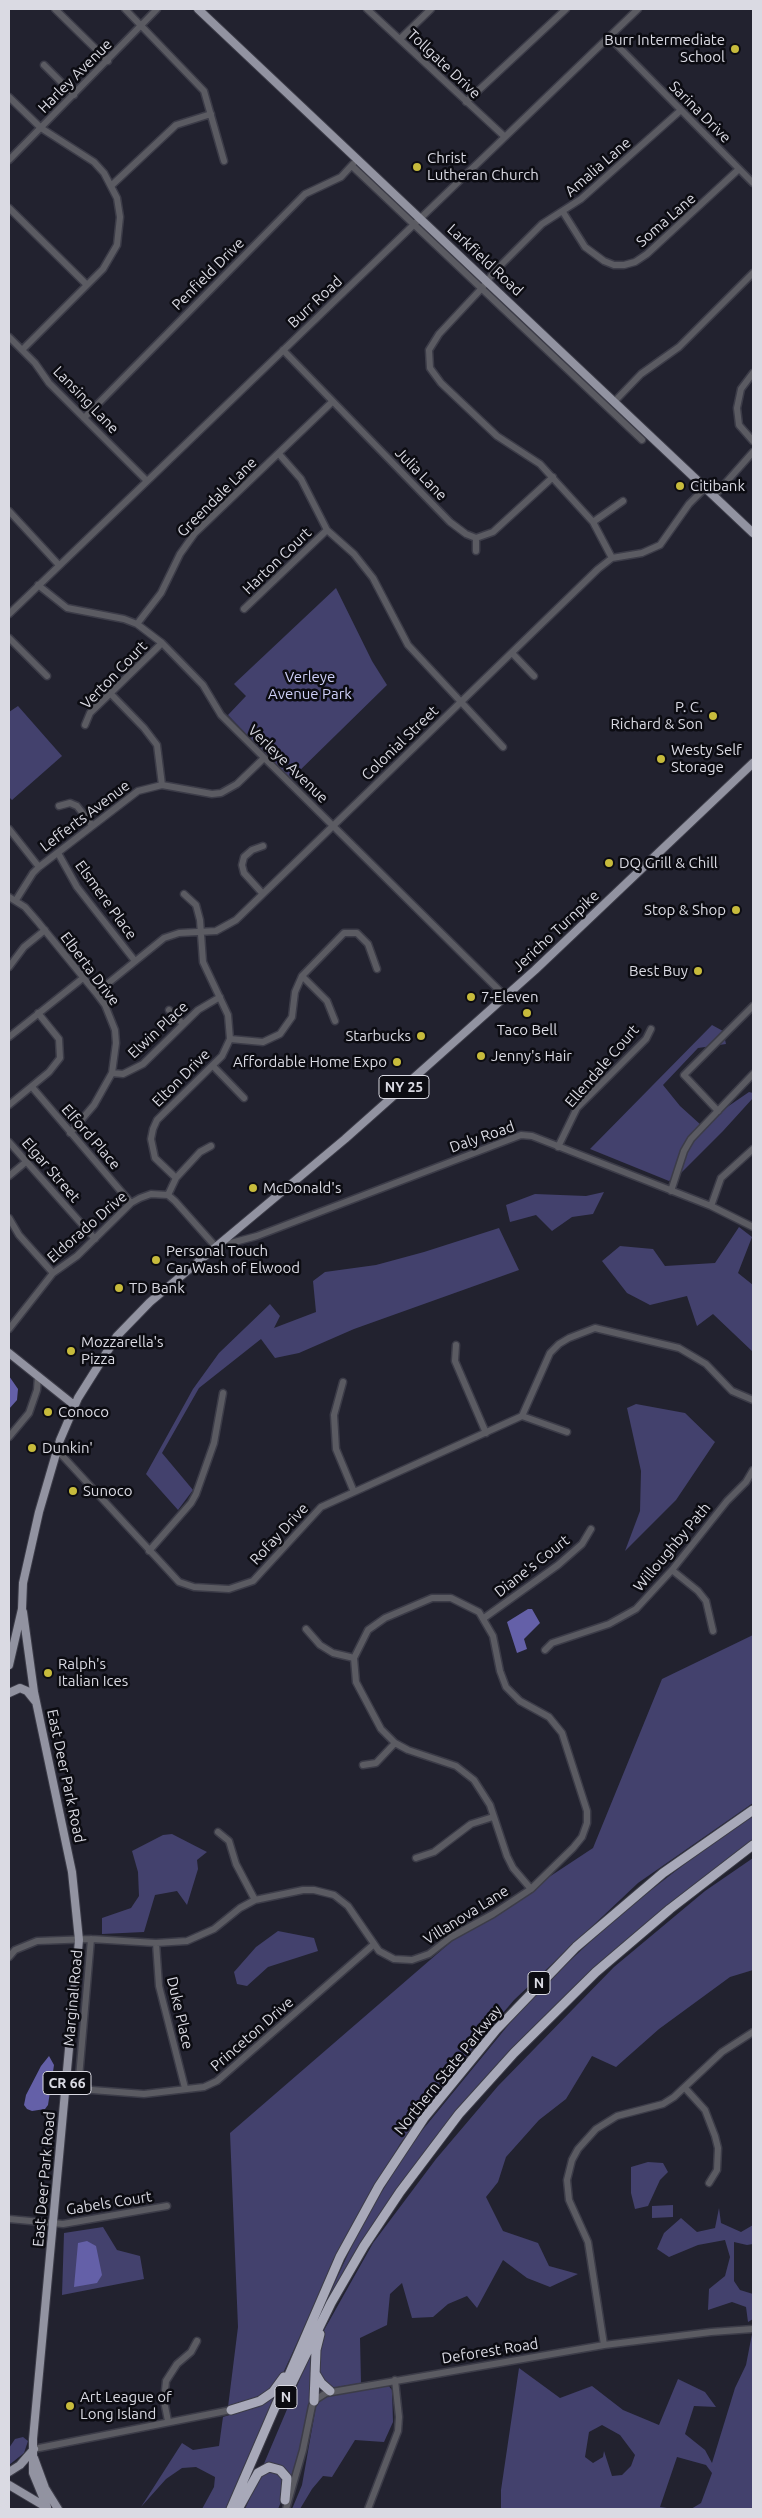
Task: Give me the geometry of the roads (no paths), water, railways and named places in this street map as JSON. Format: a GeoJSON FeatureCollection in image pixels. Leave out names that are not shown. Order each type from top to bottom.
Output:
{"type":"FeatureCollection","features":[{"type":"Feature","properties":{"kind":"highway","name":"Northern State Parkway"},"geometry":{"type":"LineString","coordinates":[[231,2509],[340,2257],[379,2186],[424,2118],[475,2054],[541,1981],[606,1920],[676,1863],[753,1810]]}},
{"type":"Feature","properties":{"kind":"highway","name":"N"},"geometry":{"type":"LineString","coordinates":[[238,2509],[303,2358],[339,2288],[377,2226],[428,2153],[503,2065],[560,2006],[620,1951],[696,1888],[753,1845]]}},
{"type":"Feature","properties":{"kind":"highway"},"geometry":{"type":"LineString","coordinates":[[314,2402],[319,2336],[339,2288]]}},
{"type":"Feature","properties":{"kind":"highway"},"geometry":{"type":"LineString","coordinates":[[231,2410],[255,2404],[273,2392],[300,2348]]}},
{"type":"Feature","properties":{"kind":"highway"},"geometry":{"type":"LineString","coordinates":[[315,2372],[323,2386],[330,2391]]}},
{"type":"Feature","properties":{"kind":"highway"},"geometry":{"type":"LineString","coordinates":[[238,2509],[257,2476],[269,2467],[280,2470],[287,2478],[284,2506]]}},
{"type":"Feature","properties":{"kind":"main road","name":"Larkfield Road"},"geometry":{"type":"LineString","coordinates":[[198,9],[355,162],[419,222],[487,281],[753,533]]}},
{"type":"Feature","properties":{"kind":"main road","name":"Jericho Turnpike"},"geometry":{"type":"LineString","coordinates":[[74,1405],[95,1367],[129,1321],[345,1139],[506,997],[753,763]]}},
{"type":"Feature","properties":{"kind":"main road"},"geometry":{"type":"LineString","coordinates":[[9,1353],[74,1405]]}},
{"type":"Feature","properties":{"kind":"main road","name":"NY 25"},"geometry":{"type":"LineString","coordinates":[[9,1665],[22,1609],[23,1583],[41,1506],[57,1450],[74,1405]]}},
{"type":"Feature","properties":{"kind":"main road","name":"East Deer Park Road"},"geometry":{"type":"LineString","coordinates":[[22,1609],[37,1703],[72,1872],[79,1940],[55,2224],[41,2350],[34,2453],[33,2473],[48,2508]]}},
{"type":"Feature","properties":{"kind":"main road"},"geometry":{"type":"LineString","coordinates":[[9,1692],[16,1688],[24,1689],[37,1703]]}},
{"type":"Feature","properties":{"kind":"main road"},"geometry":{"type":"LineString","coordinates":[[10,2471],[34,2453]]}},
{"type":"Feature","properties":{"kind":"main road","name":"East Deer Park Road"},"geometry":{"type":"LineString","coordinates":[[34,2453],[44,2488],[58,2509]]}},
{"type":"Feature","properties":{"kind":"main road"},"geometry":{"type":"LineString","coordinates":[[9,2485],[48,2508]]}},
{"type":"Feature","properties":{"kind":"street"},"geometry":{"type":"LineString","coordinates":[[55,9],[108,61]]}},
{"type":"Feature","properties":{"kind":"street"},"geometry":{"type":"LineString","coordinates":[[125,9],[199,85],[208,99],[224,161]]}},
{"type":"Feature","properties":{"kind":"street","name":"Harley Avenue"},"geometry":{"type":"LineString","coordinates":[[9,160],[157,9]]}},
{"type":"Feature","properties":{"kind":"street","name":"Tollgate Drive"},"geometry":{"type":"LineString","coordinates":[[367,9],[504,138]]}},
{"type":"Feature","properties":{"kind":"street"},"geometry":{"type":"LineString","coordinates":[[400,40],[431,9]]}},
{"type":"Feature","properties":{"kind":"street"},"geometry":{"type":"LineString","coordinates":[[466,102],[566,9]]}},
{"type":"Feature","properties":{"kind":"street","name":"Burr Road"},"geometry":{"type":"LineString","coordinates":[[9,614],[58,564],[419,222],[638,9]]}},
{"type":"Feature","properties":{"kind":"street","name":"Sarina Drive"},"geometry":{"type":"LineString","coordinates":[[609,37],[753,183]]}},
{"type":"Feature","properties":{"kind":"street"},"geometry":{"type":"LineString","coordinates":[[44,65],[74,95]]}},
{"type":"Feature","properties":{"kind":"street"},"geometry":{"type":"LineString","coordinates":[[9,97],[40,128],[94,162],[112,185],[120,218],[117,245],[103,269],[22,350]]}},
{"type":"Feature","properties":{"kind":"street","name":"Amalia Lane"},"geometry":{"type":"LineString","coordinates":[[612,558],[593,522],[540,464],[486,427],[441,383],[430,368],[429,350],[432,342],[542,224],[581,199],[681,110]]}},
{"type":"Feature","properties":{"kind":"street"},"geometry":{"type":"LineString","coordinates":[[112,185],[176,125],[212,114]]}},
{"type":"Feature","properties":{"kind":"street","name":"Penfield Drive"},"geometry":{"type":"LineString","coordinates":[[84,418],[305,194],[332,182],[355,162]]}},
{"type":"Feature","properties":{"kind":"street","name":"Soma Lane"},"geometry":{"type":"LineString","coordinates":[[563,212],[585,247],[604,261],[624,266],[635,262],[647,254],[739,169]]}},
{"type":"Feature","properties":{"kind":"street"},"geometry":{"type":"LineString","coordinates":[[9,208],[87,285]]}},
{"type":"Feature","properties":{"kind":"street","name":"Larkfield Road"},"geometry":{"type":"LineString","coordinates":[[419,222],[482,288],[642,440]]}},
{"type":"Feature","properties":{"kind":"street"},"geometry":{"type":"LineString","coordinates":[[614,402],[641,374],[679,347],[753,273]]}},
{"type":"Feature","properties":{"kind":"street","name":"Lansing Lane"},"geometry":{"type":"LineString","coordinates":[[9,337],[49,383],[146,480]]}},
{"type":"Feature","properties":{"kind":"street","name":"Julia Lane"},"geometry":{"type":"LineString","coordinates":[[283,350],[450,522],[459,530],[476,538]]}},
{"type":"Feature","properties":{"kind":"street"},"geometry":{"type":"LineString","coordinates":[[753,373],[741,389],[736,408],[739,425],[753,442]]}},
{"type":"Feature","properties":{"kind":"street","name":"Greendale Lane"},"geometry":{"type":"LineString","coordinates":[[137,624],[161,592],[180,554],[195,533],[332,402]]}},
{"type":"Feature","properties":{"kind":"street"},"geometry":{"type":"LineString","coordinates":[[714,496],[753,452]]}},
{"type":"Feature","properties":{"kind":"street"},"geometry":{"type":"LineString","coordinates":[[278,454],[301,479],[327,530],[365,566],[408,645],[503,747]]}},
{"type":"Feature","properties":{"kind":"street"},"geometry":{"type":"LineString","coordinates":[[476,551],[476,538],[493,532],[552,477]]}},
{"type":"Feature","properties":{"kind":"street"},"geometry":{"type":"LineString","coordinates":[[612,558],[642,553],[660,545],[689,504],[705,488]]}},
{"type":"Feature","properties":{"kind":"street"},"geometry":{"type":"LineString","coordinates":[[593,522],[623,501]]}},
{"type":"Feature","properties":{"kind":"street"},"geometry":{"type":"LineString","coordinates":[[9,511],[58,564]]}},
{"type":"Feature","properties":{"kind":"street","name":"Harton Court"},"geometry":{"type":"LineString","coordinates":[[244,609],[327,530]]}},
{"type":"Feature","properties":{"kind":"street","name":"Colonial Street"},"geometry":{"type":"LineString","coordinates":[[96,993],[154,945],[173,934],[201,933],[225,927],[236,920],[612,558]]}},
{"type":"Feature","properties":{"kind":"street","name":"Verleye Avenue"},"geometry":{"type":"LineString","coordinates":[[38,585],[67,608],[109,615],[137,624],[162,643],[203,685],[221,715],[506,997]]}},
{"type":"Feature","properties":{"kind":"street"},"geometry":{"type":"LineString","coordinates":[[9,638],[47,676]]}},
{"type":"Feature","properties":{"kind":"street","name":"Verton Court"},"geometry":{"type":"LineString","coordinates":[[86,725],[90,713],[162,643]]}},
{"type":"Feature","properties":{"kind":"street"},"geometry":{"type":"LineString","coordinates":[[512,653],[534,676]]}},
{"type":"Feature","properties":{"kind":"street"},"geometry":{"type":"LineString","coordinates":[[110,693],[148,732],[157,745],[162,785]]}},
{"type":"Feature","properties":{"kind":"street","name":"Lefferts Avenue"},"geometry":{"type":"LineString","coordinates":[[16,900],[32,873],[138,791],[162,785],[212,794],[221,792],[237,784],[264,758]]}},
{"type":"Feature","properties":{"kind":"street"},"geometry":{"type":"LineString","coordinates":[[59,806],[70,803],[77,806],[92,825]]}},
{"type":"Feature","properties":{"kind":"street"},"geometry":{"type":"LineString","coordinates":[[9,829],[39,867]]}},
{"type":"Feature","properties":{"kind":"street"},"geometry":{"type":"LineString","coordinates":[[263,846],[252,850],[244,857],[242,865],[244,873],[263,894]]}},
{"type":"Feature","properties":{"kind":"street","name":"Elsmere Place"},"geometry":{"type":"LineString","coordinates":[[58,853],[77,887],[135,961]]}},
{"type":"Feature","properties":{"kind":"street"},"geometry":{"type":"LineString","coordinates":[[184,894],[192,898],[196,904],[203,962],[228,1015],[230,1039],[263,1042],[280,1034],[292,1017],[295,992],[302,976],[338,938],[350,931],[357,933],[368,944],[377,969]]}},
{"type":"Feature","properties":{"kind":"street"},"geometry":{"type":"LineString","coordinates":[[9,898],[16,900]]}},
{"type":"Feature","properties":{"kind":"street","name":"Elberta Drive"},"geometry":{"type":"LineString","coordinates":[[16,900],[45,930],[105,1005],[115,1030],[116,1043],[112,1073]]}},
{"type":"Feature","properties":{"kind":"street"},"geometry":{"type":"LineString","coordinates":[[9,967],[24,947],[45,930]]}},
{"type":"Feature","properties":{"kind":"street"},"geometry":{"type":"LineString","coordinates":[[302,976],[322,995],[335,1022]]}},
{"type":"Feature","properties":{"kind":"street"},"geometry":{"type":"LineString","coordinates":[[9,1038],[83,978]]}},
{"type":"Feature","properties":{"kind":"street","name":"Elwin Place"},"geometry":{"type":"LineString","coordinates":[[112,1073],[123,1074],[143,1064],[205,1004],[220,997]]}},
{"type":"Feature","properties":{"kind":"street"},"geometry":{"type":"LineString","coordinates":[[718,1111],[684,1075],[753,1006]]}},
{"type":"Feature","properties":{"kind":"street"},"geometry":{"type":"LineString","coordinates":[[169,1010],[183,1024]]}},
{"type":"Feature","properties":{"kind":"street"},"geometry":{"type":"LineString","coordinates":[[9,1105],[56,1066],[60,1058],[59,1040],[38,1013]]}},
{"type":"Feature","properties":{"kind":"street","name":"Ellendale Court"},"geometry":{"type":"LineString","coordinates":[[558,1146],[577,1108],[646,1039],[651,1029]]}},
{"type":"Feature","properties":{"kind":"street","name":"Elton Drive"},"geometry":{"type":"LineString","coordinates":[[176,1178],[155,1158],[151,1140],[153,1129],[157,1120],[165,1111],[213,1066],[227,1048],[230,1039]]}},
{"type":"Feature","properties":{"kind":"street"},"geometry":{"type":"LineString","coordinates":[[213,1066],[244,1098]]}},
{"type":"Feature","properties":{"kind":"street"},"geometry":{"type":"LineString","coordinates":[[70,1133],[94,1104],[112,1073]]}},
{"type":"Feature","properties":{"kind":"street"},"geometry":{"type":"LineString","coordinates":[[671,1191],[684,1151],[691,1139],[753,1074]]}},
{"type":"Feature","properties":{"kind":"street","name":"Elford Place"},"geometry":{"type":"LineString","coordinates":[[32,1087],[131,1203]]}},
{"type":"Feature","properties":{"kind":"street","name":"Daly Road"},"geometry":{"type":"LineString","coordinates":[[216,1247],[257,1236],[521,1135],[532,1136],[710,1206],[753,1227]]}},
{"type":"Feature","properties":{"kind":"street","name":"Elgar Street"},"geometry":{"type":"LineString","coordinates":[[9,1142],[95,1239]]}},
{"type":"Feature","properties":{"kind":"street"},"geometry":{"type":"LineString","coordinates":[[211,1146],[200,1152],[176,1178],[168,1196],[179,1205],[216,1247]]}},
{"type":"Feature","properties":{"kind":"street"},"geometry":{"type":"LineString","coordinates":[[710,1206],[721,1178],[753,1149]]}},
{"type":"Feature","properties":{"kind":"street"},"geometry":{"type":"LineString","coordinates":[[9,1176],[27,1161]]}},
{"type":"Feature","properties":{"kind":"street","name":"Eldorado Drive"},"geometry":{"type":"LineString","coordinates":[[9,1329],[53,1273],[77,1256],[131,1203],[151,1194],[168,1196]]}},
{"type":"Feature","properties":{"kind":"street"},"geometry":{"type":"LineString","coordinates":[[9,1218],[19,1235],[53,1273]]}},
{"type":"Feature","properties":{"kind":"street"},"geometry":{"type":"LineString","coordinates":[[567,1432],[522,1416],[550,1353],[569,1338],[595,1328],[668,1344],[691,1354],[706,1364],[732,1391],[753,1400]]}},
{"type":"Feature","properties":{"kind":"street"},"geometry":{"type":"LineString","coordinates":[[456,1345],[455,1361],[486,1433]]}},
{"type":"Feature","properties":{"kind":"street"},"geometry":{"type":"LineString","coordinates":[[9,1437],[29,1413],[37,1390],[38,1376]]}},
{"type":"Feature","properties":{"kind":"street"},"geometry":{"type":"LineString","coordinates":[[343,1382],[334,1415],[336,1449],[354,1492]]}},
{"type":"Feature","properties":{"kind":"street"},"geometry":{"type":"LineString","coordinates":[[149,1551],[191,1503],[196,1494],[214,1443],[223,1393]]}},
{"type":"Feature","properties":{"kind":"street","name":"Rofay Drive"},"geometry":{"type":"LineString","coordinates":[[57,1450],[179,1582],[194,1586],[229,1589],[253,1581],[321,1507],[522,1416]]}},
{"type":"Feature","properties":{"kind":"street","name":"Willoughby Path"},"geometry":{"type":"LineString","coordinates":[[545,1650],[552,1643],[609,1624],[626,1616],[648,1598],[721,1508],[746,1482],[753,1470]]}},
{"type":"Feature","properties":{"kind":"street","name":"Diane's Court"},"geometry":{"type":"LineString","coordinates":[[484,1618],[558,1565],[582,1544],[591,1529]]}},
{"type":"Feature","properties":{"kind":"street"},"geometry":{"type":"LineString","coordinates":[[672,1570],[698,1591],[706,1601],[713,1631]]}},
{"type":"Feature","properties":{"kind":"street","name":"Villanova Lane"},"geometry":{"type":"LineString","coordinates":[[9,1957],[16,1950],[37,1941],[91,1939],[156,1943],[187,1941],[214,1930],[240,1908],[255,1900],[303,1890],[329,1893],[348,1906],[379,1951],[394,1959],[402,1960],[421,1957],[531,1889],[550,1872],[582,1836],[587,1823],[587,1811],[562,1733],[549,1717],[520,1701],[506,1687],[500,1671],[493,1636],[484,1618],[468,1606],[450,1598],[432,1598],[376,1623],[363,1638],[354,1658]]}},
{"type":"Feature","properties":{"kind":"street"},"geometry":{"type":"LineString","coordinates":[[306,1629],[320,1645],[333,1653],[354,1658],[354,1675],[360,1692],[381,1729],[394,1743],[466,1771],[474,1780],[490,1805],[510,1862],[531,1889]]}},
{"type":"Feature","properties":{"kind":"street"},"geometry":{"type":"LineString","coordinates":[[363,1765],[376,1763],[394,1743]]}},
{"type":"Feature","properties":{"kind":"street"},"geometry":{"type":"LineString","coordinates":[[416,1858],[434,1852],[471,1824],[493,1817]]}},
{"type":"Feature","properties":{"kind":"street"},"geometry":{"type":"LineString","coordinates":[[218,1832],[228,1841],[236,1864],[255,1900]]}},
{"type":"Feature","properties":{"kind":"street","name":"Marginal Road"},"geometry":{"type":"LineString","coordinates":[[78,2089],[91,1939]]}},
{"type":"Feature","properties":{"kind":"street","name":"Duke Place"},"geometry":{"type":"LineString","coordinates":[[156,1943],[162,2004],[185,2088]]}},
{"type":"Feature","properties":{"kind":"street","name":"Princeton Drive"},"geometry":{"type":"LineString","coordinates":[[66,2088],[132,2095],[204,2087],[217,2082],[374,1945]]}},
{"type":"Feature","properties":{"kind":"street"},"geometry":{"type":"LineString","coordinates":[[604,2346],[591,2256],[584,2233],[569,2200],[568,2171],[578,2149],[596,2129],[617,2116],[663,2104],[685,2088],[722,2052],[753,2032]]}},
{"type":"Feature","properties":{"kind":"street"},"geometry":{"type":"LineString","coordinates":[[685,2088],[705,2110],[715,2136],[718,2148],[717,2170],[709,2183]]}},
{"type":"Feature","properties":{"kind":"street","name":"Gabels Court"},"geometry":{"type":"LineString","coordinates":[[9,2219],[55,2224],[167,2206]]}},
{"type":"Feature","properties":{"kind":"street","name":"Deforest Road"},"geometry":{"type":"LineString","coordinates":[[314,2402],[321,2395],[330,2391],[395,2380],[604,2346],[711,2332],[753,2329]]}},
{"type":"Feature","properties":{"kind":"street"},"geometry":{"type":"LineString","coordinates":[[168,2421],[164,2401],[166,2381],[177,2364],[192,2352],[197,2341]]}},
{"type":"Feature","properties":{"kind":"street"},"geometry":{"type":"LineString","coordinates":[[368,2509],[398,2431],[399,2417],[395,2380]]}},
{"type":"Feature","properties":{"kind":"street"},"geometry":{"type":"LineString","coordinates":[[284,2506],[295,2479],[314,2402]]}},
{"type":"Feature","properties":{"kind":"street"},"geometry":{"type":"LineString","coordinates":[[34,2453],[168,2421],[231,2410]]}},
{"type":"Feature","properties":{"kind":"place","name":"Burr Intermediate School"},"geometry":{"type":"Point","coordinates":[735,49]}},
{"type":"Feature","properties":{"kind":"place","name":"Christ Lutheran Church"},"geometry":{"type":"Point","coordinates":[417,167]}},
{"type":"Feature","properties":{"kind":"place","name":"Citibank"},"geometry":{"type":"Point","coordinates":[680,486]}},
{"type":"Feature","properties":{"kind":"place","name":"P. C. Richard & Son"},"geometry":{"type":"Point","coordinates":[713,716]}},
{"type":"Feature","properties":{"kind":"place","name":"Westy Self Storage"},"geometry":{"type":"Point","coordinates":[661,759]}},
{"type":"Feature","properties":{"kind":"place","name":"DQ Grill & Chill"},"geometry":{"type":"Point","coordinates":[609,863]}},
{"type":"Feature","properties":{"kind":"place","name":"Stop & Shop"},"geometry":{"type":"Point","coordinates":[736,910]}},
{"type":"Feature","properties":{"kind":"place","name":"Best Buy"},"geometry":{"type":"Point","coordinates":[698,971]}},
{"type":"Feature","properties":{"kind":"place","name":"7-Eleven"},"geometry":{"type":"Point","coordinates":[471,997]}},
{"type":"Feature","properties":{"kind":"place","name":"Taco Bell"},"geometry":{"type":"Point","coordinates":[527,1013]}},
{"type":"Feature","properties":{"kind":"place","name":"Starbucks"},"geometry":{"type":"Point","coordinates":[421,1036]}},
{"type":"Feature","properties":{"kind":"place","name":"Jenny's Hair"},"geometry":{"type":"Point","coordinates":[481,1056]}},
{"type":"Feature","properties":{"kind":"place","name":"Affordable Home Expo"},"geometry":{"type":"Point","coordinates":[397,1062]}},
{"type":"Feature","properties":{"kind":"place","name":"McDonald's"},"geometry":{"type":"Point","coordinates":[253,1188]}},
{"type":"Feature","properties":{"kind":"place","name":"Personal Touch Car Wash of Elwood"},"geometry":{"type":"Point","coordinates":[156,1260]}},
{"type":"Feature","properties":{"kind":"place","name":"TD Bank"},"geometry":{"type":"Point","coordinates":[119,1288]}},
{"type":"Feature","properties":{"kind":"place","name":"Mozzarella's Pizza"},"geometry":{"type":"Point","coordinates":[71,1351]}},
{"type":"Feature","properties":{"kind":"place","name":"Conoco"},"geometry":{"type":"Point","coordinates":[48,1412]}},
{"type":"Feature","properties":{"kind":"place","name":"Dunkin'"},"geometry":{"type":"Point","coordinates":[32,1448]}},
{"type":"Feature","properties":{"kind":"place","name":"Sunoco"},"geometry":{"type":"Point","coordinates":[73,1491]}},
{"type":"Feature","properties":{"kind":"place","name":"Ralph's Italian Ices"},"geometry":{"type":"Point","coordinates":[48,1673]}},
{"type":"Feature","properties":{"kind":"place","name":"Art League of Long Island"},"geometry":{"type":"Point","coordinates":[70,2406]}},
{"type":"Feature","properties":{"kind":"park label","name":"Verleye Avenue Park"},"geometry":{"type":"Point","coordinates":[310,686]}}]}
